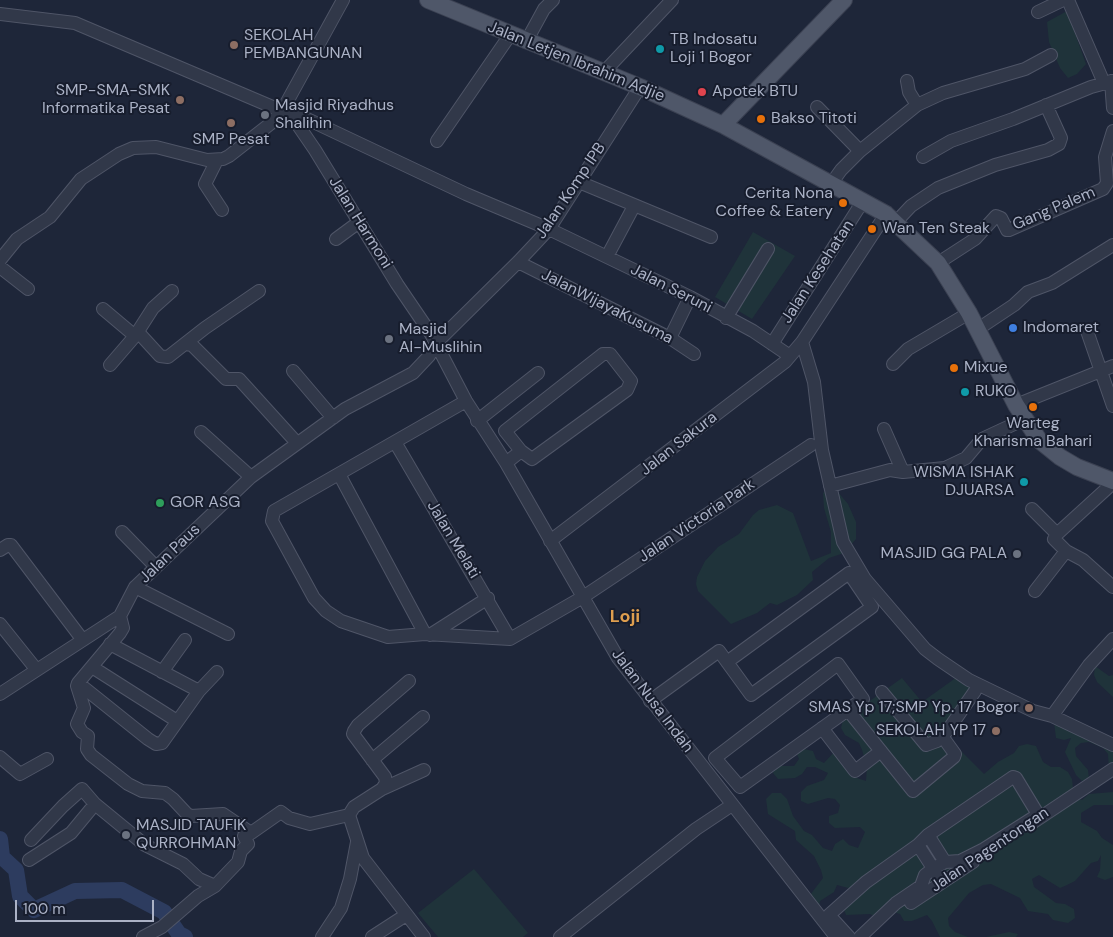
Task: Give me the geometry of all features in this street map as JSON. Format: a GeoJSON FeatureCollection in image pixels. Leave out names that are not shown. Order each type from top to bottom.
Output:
{"type":"FeatureCollection","features":[{"type":"Feature","properties":{"kind":"main road"},"geometry":{"type":"LineString","coordinates":[[723,125],[844,0]]}},
{"type":"Feature","properties":{"kind":"main road","name":"Jalan Letjen Ibrahim Adjie"},"geometry":{"type":"LineString","coordinates":[[435,1],[526,42],[640,87],[723,125],[863,200],[891,218],[938,263],[978,329],[1016,405],[1039,440],[1060,457],[1077,467],[1113,482]]}},
{"type":"Feature","properties":{"kind":"street"},"geometry":{"type":"LineString","coordinates":[[0,260],[17,239],[50,218],[89,173],[119,154],[133,148],[156,147],[207,160],[217,160],[229,156],[285,112],[343,0]]}},
{"type":"Feature","properties":{"kind":"street"},"geometry":{"type":"LineString","coordinates":[[526,42],[544,9],[553,0]]}},
{"type":"Feature","properties":{"kind":"street"},"geometry":{"type":"LineString","coordinates":[[603,73],[672,0]]}},
{"type":"Feature","properties":{"kind":"street"},"geometry":{"type":"LineString","coordinates":[[1038,12],[1063,0]]}},
{"type":"Feature","properties":{"kind":"street"},"geometry":{"type":"LineString","coordinates":[[1068,0],[1109,82],[1113,108]]}},
{"type":"Feature","properties":{"kind":"street","name":"Jalan Seruni"},"geometry":{"type":"LineString","coordinates":[[0,14],[75,23],[285,112],[303,117],[466,194],[549,228],[690,297],[790,356]]}},
{"type":"Feature","properties":{"kind":"street"},"geometry":{"type":"LineString","coordinates":[[436,141],[510,35]]}},
{"type":"Feature","properties":{"kind":"street"},"geometry":{"type":"LineString","coordinates":[[831,184],[841,170],[860,152],[917,105],[943,93],[1025,69],[1051,55]]}},
{"type":"Feature","properties":{"kind":"street"},"geometry":{"type":"LineString","coordinates":[[907,81],[909,92],[917,105]]}},
{"type":"Feature","properties":{"kind":"street"},"geometry":{"type":"LineString","coordinates":[[923,157],[951,141],[1109,82]]}},
{"type":"Feature","properties":{"kind":"street","name":"Jalan Komp IPB"},"geometry":{"type":"LineString","coordinates":[[434,338],[518,262],[549,228],[640,87]]}},
{"type":"Feature","properties":{"kind":"street","name":"Jalan Sakura"},"geometry":{"type":"LineString","coordinates":[[550,541],[778,368],[802,342],[891,218],[938,188],[995,165],[1048,150],[1059,144],[1061,138],[1046,105]]}},
{"type":"Feature","properties":{"kind":"street"},"geometry":{"type":"LineString","coordinates":[[817,106],[860,152]]}},
{"type":"Feature","properties":{"kind":"street","name":"Jalan Harmoni"},"geometry":{"type":"LineString","coordinates":[[285,112],[315,150],[434,338]]}},
{"type":"Feature","properties":{"kind":"street","name":"Gang Palem"},"geometry":{"type":"LineString","coordinates":[[938,263],[975,239],[996,216],[1001,218],[1007,230],[1009,230],[1103,189],[1107,183],[1105,157],[1113,131]]}},
{"type":"Feature","properties":{"kind":"street"},"geometry":{"type":"LineString","coordinates":[[217,160],[205,184],[222,210]]}},
{"type":"Feature","properties":{"kind":"street"},"geometry":{"type":"LineString","coordinates":[[579,182],[711,237]]}},
{"type":"Feature","properties":{"kind":"street","name":"Jalan Kesehatan"},"geometry":{"type":"LineString","coordinates":[[772,344],[863,200]]}},
{"type":"Feature","properties":{"kind":"street"},"geometry":{"type":"LineString","coordinates":[[610,251],[634,206]]}},
{"type":"Feature","properties":{"kind":"street"},"geometry":{"type":"LineString","coordinates":[[336,239],[360,222]]}},
{"type":"Feature","properties":{"kind":"street"},"geometry":{"type":"LineString","coordinates":[[978,329],[1014,305],[1028,292],[1052,283],[1113,245]]}},
{"type":"Feature","properties":{"kind":"street"},"geometry":{"type":"LineString","coordinates":[[726,318],[768,249]]}},
{"type":"Feature","properties":{"kind":"street","name":"JalanWijayaKusuma"},"geometry":{"type":"LineString","coordinates":[[518,262],[670,338],[694,354]]}},
{"type":"Feature","properties":{"kind":"street"},"geometry":{"type":"LineString","coordinates":[[0,267],[28,289]]}},
{"type":"Feature","properties":{"kind":"street"},"geometry":{"type":"LineString","coordinates":[[110,365],[137,334],[154,308],[172,290]]}},
{"type":"Feature","properties":{"kind":"street"},"geometry":{"type":"LineString","coordinates":[[102,309],[137,334],[162,358],[168,357],[205,328],[258,291]]}},
{"type":"Feature","properties":{"kind":"street"},"geometry":{"type":"LineString","coordinates":[[670,338],[690,297]]}},
{"type":"Feature","properties":{"kind":"street"},"geometry":{"type":"LineString","coordinates":[[893,364],[908,348],[969,313]]}},
{"type":"Feature","properties":{"kind":"street"},"geometry":{"type":"LineString","coordinates":[[1087,331],[1113,406]]}},
{"type":"Feature","properties":{"kind":"street","name":"Jalan Nusa Indah"},"geometry":{"type":"LineString","coordinates":[[434,338],[477,421],[506,463],[618,658],[836,937]]}},
{"type":"Feature","properties":{"kind":"street","name":"Jalan Paus"},"geometry":{"type":"LineString","coordinates":[[110,644],[123,628],[120,616],[135,587],[251,477],[355,403],[413,373],[429,356],[434,338]]}},
{"type":"Feature","properties":{"kind":"street"},"geometry":{"type":"LineString","coordinates":[[802,342],[814,382],[819,430],[843,542],[865,579],[925,649],[969,680],[1033,711],[1052,716],[1113,745]]}},
{"type":"Feature","properties":{"kind":"street"},"geometry":{"type":"LineString","coordinates":[[186,344],[192,344],[226,379],[239,380],[297,443]]}},
{"type":"Feature","properties":{"kind":"street"},"geometry":{"type":"LineString","coordinates":[[603,354],[610,354],[632,381],[626,390],[532,459],[521,451],[505,431],[603,354]]}},
{"type":"Feature","properties":{"kind":"street"},"geometry":{"type":"LineString","coordinates":[[1016,405],[1113,366]]}},
{"type":"Feature","properties":{"kind":"street"},"geometry":{"type":"LineString","coordinates":[[293,371],[333,418]]}},
{"type":"Feature","properties":{"kind":"street"},"geometry":{"type":"LineString","coordinates":[[477,421],[538,373]]}},
{"type":"Feature","properties":{"kind":"street"},"geometry":{"type":"LineString","coordinates":[[466,401],[274,511],[272,516],[275,528],[314,598],[326,611],[341,621],[375,634],[400,637],[428,635],[510,639]]}},
{"type":"Feature","properties":{"kind":"street"},"geometry":{"type":"LineString","coordinates":[[830,486],[890,470],[903,472],[936,471],[966,458],[982,439],[1025,419]]}},
{"type":"Feature","properties":{"kind":"street"},"geometry":{"type":"LineString","coordinates":[[884,429],[903,472]]}},
{"type":"Feature","properties":{"kind":"street"},"geometry":{"type":"LineString","coordinates":[[201,432],[251,477]]}},
{"type":"Feature","properties":{"kind":"street","name":"Jalan Melati"},"geometry":{"type":"LineString","coordinates":[[395,442],[488,598],[510,639]]}},
{"type":"Feature","properties":{"kind":"street","name":"Jalan Victoria Park"},"geometry":{"type":"LineString","coordinates":[[510,639],[583,597],[811,445]]}},
{"type":"Feature","properties":{"kind":"street"},"geometry":{"type":"LineString","coordinates":[[506,463],[521,451]]}},
{"type":"Feature","properties":{"kind":"street"},"geometry":{"type":"LineString","coordinates":[[339,474],[428,635]]}},
{"type":"Feature","properties":{"kind":"street"},"geometry":{"type":"LineString","coordinates":[[1113,482],[1057,534],[1054,539],[1066,551],[1082,560],[1113,587]]}},
{"type":"Feature","properties":{"kind":"street"},"geometry":{"type":"LineString","coordinates":[[1032,509],[1057,534]]}},
{"type":"Feature","properties":{"kind":"street"},"geometry":{"type":"LineString","coordinates":[[122,532],[156,567]]}},
{"type":"Feature","properties":{"kind":"street"},"geometry":{"type":"LineString","coordinates":[[0,550],[8,545],[13,547],[82,639]]}},
{"type":"Feature","properties":{"kind":"street"},"geometry":{"type":"LineString","coordinates":[[1035,591],[1066,551]]}},
{"type":"Feature","properties":{"kind":"street"},"geometry":{"type":"LineString","coordinates":[[650,701],[719,651],[727,662],[751,695],[872,607],[849,574],[727,662]]}},
{"type":"Feature","properties":{"kind":"street"},"geometry":{"type":"LineString","coordinates":[[135,587],[228,634]]}},
{"type":"Feature","properties":{"kind":"street"},"geometry":{"type":"LineString","coordinates":[[428,635],[488,598]]}},
{"type":"Feature","properties":{"kind":"street"},"geometry":{"type":"LineString","coordinates":[[0,694],[120,616]]}},
{"type":"Feature","properties":{"kind":"street"},"geometry":{"type":"LineString","coordinates":[[0,624],[36,669]]}},
{"type":"Feature","properties":{"kind":"street"},"geometry":{"type":"LineString","coordinates":[[1052,716],[1089,665],[1113,638]]}},
{"type":"Feature","properties":{"kind":"street"},"geometry":{"type":"LineString","coordinates":[[162,672],[185,640]]}},
{"type":"Feature","properties":{"kind":"street"},"geometry":{"type":"LineString","coordinates":[[199,692],[110,644],[77,686],[84,708],[78,724],[82,732],[88,736],[87,749],[91,755],[128,784],[142,791],[165,793],[187,814],[192,816],[224,814],[251,833],[255,832],[280,812],[289,818],[310,824],[350,815]]}},
{"type":"Feature","properties":{"kind":"street"},"geometry":{"type":"LineString","coordinates":[[838,664],[863,699],[848,710],[740,787],[715,758],[838,664]]}},
{"type":"Feature","properties":{"kind":"street"},"geometry":{"type":"LineString","coordinates":[[92,667],[177,721]]}},
{"type":"Feature","properties":{"kind":"street"},"geometry":{"type":"LineString","coordinates":[[78,683],[156,744],[162,743],[199,692],[217,672]]}},
{"type":"Feature","properties":{"kind":"street"},"geometry":{"type":"LineString","coordinates":[[382,789],[386,783],[385,777],[353,734],[409,681]]}},
{"type":"Feature","properties":{"kind":"street"},"geometry":{"type":"LineString","coordinates":[[882,692],[921,741],[931,744],[942,736],[975,691]]}},
{"type":"Feature","properties":{"kind":"street"},"geometry":{"type":"LineString","coordinates":[[848,710],[881,751],[908,795],[954,757],[955,754],[942,736]]}},
{"type":"Feature","properties":{"kind":"street"},"geometry":{"type":"LineString","coordinates":[[372,760],[423,717]]}},
{"type":"Feature","properties":{"kind":"street"},"geometry":{"type":"LineString","coordinates":[[822,728],[855,771],[881,751]]}},
{"type":"Feature","properties":{"kind":"street"},"geometry":{"type":"LineString","coordinates":[[0,757],[20,774],[47,759]]}},
{"type":"Feature","properties":{"kind":"street"},"geometry":{"type":"LineString","coordinates":[[709,776],[722,767]]}},
{"type":"Feature","properties":{"kind":"street","name":"Jalan Pagentongan"},"geometry":{"type":"LineString","coordinates":[[871,937],[898,912],[1113,769]]}},
{"type":"Feature","properties":{"kind":"street"},"geometry":{"type":"LineString","coordinates":[[424,770],[382,789],[354,807],[350,815],[363,858],[424,937]]}},
{"type":"Feature","properties":{"kind":"street"},"geometry":{"type":"LineString","coordinates":[[849,937],[829,915],[866,882],[918,845],[928,835],[1013,777],[1036,811],[1036,816],[960,861],[945,862],[934,868],[925,875],[921,886],[896,903],[860,937]]}},
{"type":"Feature","properties":{"kind":"street"},"geometry":{"type":"LineString","coordinates":[[31,840],[62,806],[82,789],[95,804],[145,845],[183,864],[199,879],[215,886]]}},
{"type":"Feature","properties":{"kind":"street"},"geometry":{"type":"LineString","coordinates":[[29,860],[71,833],[95,804]]}},
{"type":"Feature","properties":{"kind":"street"},"geometry":{"type":"LineString","coordinates":[[560,937],[696,829],[732,805]]}},
{"type":"Feature","properties":{"kind":"street"},"geometry":{"type":"LineString","coordinates":[[143,937],[172,918],[198,896],[215,886],[238,862],[240,851],[248,844],[244,836],[246,830]]}},
{"type":"Feature","properties":{"kind":"street"},"geometry":{"type":"LineString","coordinates":[[928,835],[945,862]]}},
{"type":"Feature","properties":{"kind":"street"},"geometry":{"type":"LineString","coordinates":[[322,937],[341,908],[350,879],[357,842]]}},
{"type":"Feature","properties":{"kind":"street"},"geometry":{"type":"LineString","coordinates":[[918,845],[942,882]]}},
{"type":"Feature","properties":{"kind":"street"},"geometry":{"type":"LineString","coordinates":[[372,937],[406,915]]}},
{"type":"Feature","properties":{"kind":"shaded area"},"geometry":{"type":"Polygon","coordinates":[[[1067,11],[1086,64],[1077,74],[1068,78],[1060,68],[1049,42],[1047,22],[1067,11]]]}},
{"type":"Feature","properties":{"kind":"shaded area"},"geometry":{"type":"Polygon","coordinates":[[[753,232],[795,256],[752,319],[715,297],[753,232]]]}},
{"type":"Feature","properties":{"kind":"shaded area"},"geometry":{"type":"Polygon","coordinates":[[[829,487],[837,491],[848,504],[856,522],[856,539],[844,553],[829,558],[812,572],[813,580],[797,595],[777,605],[770,603],[757,613],[731,624],[698,591],[697,577],[705,561],[718,547],[739,534],[759,510],[777,505],[793,513],[811,561],[831,553],[831,532],[824,508],[823,493],[829,487]]]}},
{"type":"Feature","properties":{"kind":"shaded area"},"geometry":{"type":"Polygon","coordinates":[[[1095,666],[1109,676],[1113,675],[1113,697],[1097,682],[1094,675],[1095,666]]]}},
{"type":"Feature","properties":{"kind":"shaded area"},"geometry":{"type":"Polygon","coordinates":[[[957,677],[983,690],[949,739],[984,774],[998,762],[1014,753],[1019,746],[1027,744],[1036,746],[1043,762],[1051,767],[1060,767],[1068,772],[1072,779],[1074,797],[1082,800],[1089,794],[1113,792],[1113,805],[1094,805],[1081,813],[1081,822],[1097,831],[1102,838],[1113,845],[1113,877],[1105,880],[1097,877],[1100,870],[1101,855],[1098,861],[1091,863],[1075,881],[1060,888],[1039,875],[1032,879],[1034,887],[1056,903],[1065,904],[1074,909],[1075,918],[1068,923],[1053,920],[1048,914],[1028,911],[1020,898],[991,884],[983,885],[969,893],[948,918],[949,926],[955,932],[968,937],[940,937],[927,915],[912,921],[904,921],[900,914],[893,912],[878,918],[870,914],[846,915],[843,907],[852,889],[837,885],[834,892],[820,901],[817,918],[810,915],[807,899],[823,878],[821,870],[814,856],[796,840],[795,831],[768,814],[766,799],[772,793],[781,793],[787,799],[793,816],[804,831],[812,835],[823,848],[832,851],[835,844],[843,839],[849,845],[858,848],[865,832],[860,827],[835,828],[829,823],[829,816],[838,813],[840,805],[835,799],[828,798],[808,804],[801,801],[801,792],[807,786],[824,780],[828,773],[815,767],[807,767],[802,774],[795,778],[778,779],[773,773],[776,766],[794,766],[799,759],[796,752],[804,749],[813,751],[816,759],[824,763],[835,751],[857,778],[866,781],[867,766],[862,750],[859,743],[845,735],[841,728],[843,720],[902,678],[922,702],[957,677]]]}},
{"type":"Feature","properties":{"kind":"shaded area"},"geometry":{"type":"Polygon","coordinates":[[[1054,722],[1113,742],[1113,771],[1109,770],[1108,754],[1103,748],[1089,742],[1081,743],[1075,748],[1076,756],[1088,770],[1089,779],[1082,781],[1076,775],[1065,752],[1071,738],[1064,740],[1056,738],[1054,722]]]}},
{"type":"Feature","properties":{"kind":"shaded area"},"geometry":{"type":"Polygon","coordinates":[[[474,869],[528,933],[523,937],[438,937],[418,913],[474,869]]]}},
{"type":"Feature","properties":{"kind":"shaded area"},"geometry":{"type":"Polygon","coordinates":[[[1009,932],[1018,934],[1016,937],[986,937],[1009,932]]]}},
{"type":"Feature","properties":{"kind":"waterway"},"geometry":{"type":"LineString","coordinates":[[0,839],[2,857],[16,870],[20,896],[34,910],[75,891],[122,890],[164,912],[179,934],[185,937]]}},
{"type":"Feature","properties":{"kind":"place","name":"SEKOLAH PEMBANGUNAN"},"geometry":{"type":"Point","coordinates":[234,45]}},
{"type":"Feature","properties":{"kind":"place","name":"TB Indosatu Loji 1 Bogor"},"geometry":{"type":"Point","coordinates":[660,49]}},
{"type":"Feature","properties":{"kind":"place","name":"Apotek BTU"},"geometry":{"type":"Point","coordinates":[702,92]}},
{"type":"Feature","properties":{"kind":"place","name":"SMP-SMA-SMK Informatika Pesat"},"geometry":{"type":"Point","coordinates":[180,100]}},
{"type":"Feature","properties":{"kind":"place","name":"Masjid Riyadhus Shalihin"},"geometry":{"type":"Point","coordinates":[265,115]}},
{"type":"Feature","properties":{"kind":"place","name":"Bakso Titoti"},"geometry":{"type":"Point","coordinates":[761,119]}},
{"type":"Feature","properties":{"kind":"place","name":"SMP Pesat"},"geometry":{"type":"Point","coordinates":[231,123]}},
{"type":"Feature","properties":{"kind":"place","name":"Cerita Nona Coffee & Eatery"},"geometry":{"type":"Point","coordinates":[843,203]}},
{"type":"Feature","properties":{"kind":"place","name":"Wan Ten Steak"},"geometry":{"type":"Point","coordinates":[872,229]}},
{"type":"Feature","properties":{"kind":"place","name":"Indomaret"},"geometry":{"type":"Point","coordinates":[1013,328]}},
{"type":"Feature","properties":{"kind":"place","name":"Masjid Al-Muslihin"},"geometry":{"type":"Point","coordinates":[389,339]}},
{"type":"Feature","properties":{"kind":"place","name":"Mixue"},"geometry":{"type":"Point","coordinates":[954,368]}},
{"type":"Feature","properties":{"kind":"place","name":"RUKO"},"geometry":{"type":"Point","coordinates":[965,392]}},
{"type":"Feature","properties":{"kind":"place","name":"Warteg Kharisma Bahari"},"geometry":{"type":"Point","coordinates":[1033,407]}},
{"type":"Feature","properties":{"kind":"place","name":"WISMA ISHAK DJUARSA"},"geometry":{"type":"Point","coordinates":[1024,482]}},
{"type":"Feature","properties":{"kind":"place","name":"GOR ASG"},"geometry":{"type":"Point","coordinates":[160,503]}},
{"type":"Feature","properties":{"kind":"place","name":"MASJID GG PALA"},"geometry":{"type":"Point","coordinates":[1017,554]}},
{"type":"Feature","properties":{"kind":"place","name":"SMAS Yp 17;SMP Yp. 17 Bogor"},"geometry":{"type":"Point","coordinates":[1029,708]}},
{"type":"Feature","properties":{"kind":"place","name":"SEKOLAH YP 17"},"geometry":{"type":"Point","coordinates":[996,731]}},
{"type":"Feature","properties":{"kind":"place","name":"MASJID TAUFIK QURROHMAN"},"geometry":{"type":"Point","coordinates":[126,835]}},
{"type":"Feature","properties":{"kind":"district","name":"Loji"},"geometry":{"type":"Point","coordinates":[625,617]}}]}
